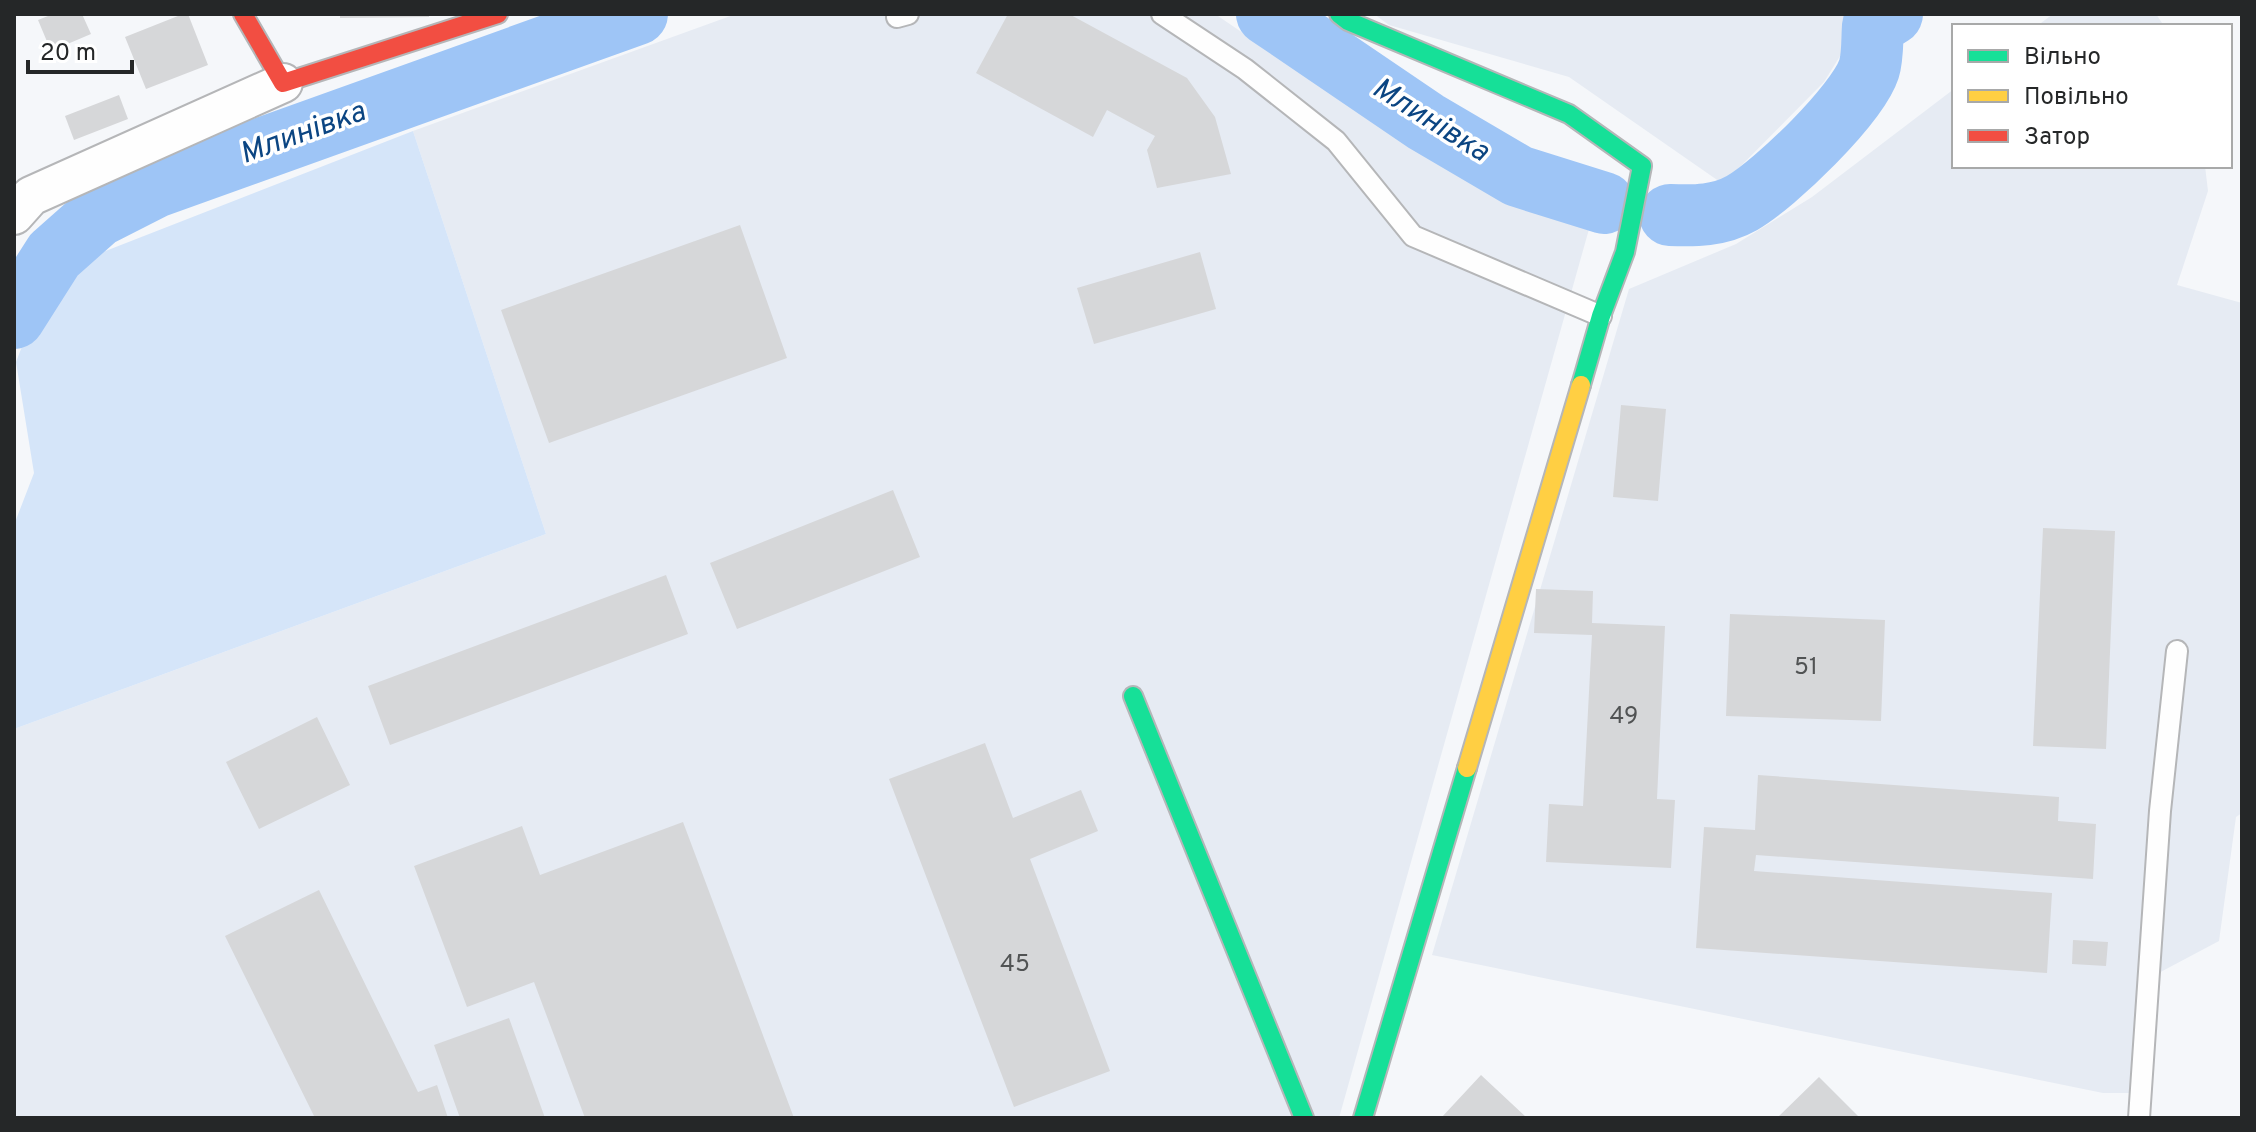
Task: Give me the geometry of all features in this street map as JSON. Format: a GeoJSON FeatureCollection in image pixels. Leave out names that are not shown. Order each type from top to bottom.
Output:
{"type":"FeatureCollection","features":[{"type":"Feature","properties":{"kind":"street"},"geometry":{"type":"LineString","coordinates":[[243,14],[283,83]]}},
{"type":"Feature","properties":{"kind":"street"},"geometry":{"type":"LineString","coordinates":[[14,215],[31,196],[283,83],[498,14]]}},
{"type":"Feature","properties":{"kind":"street"},"geometry":{"type":"LineString","coordinates":[[1339,14],[1348,21],[1569,114],[1642,166],[1625,252],[1601,316],[1363,1118]]}},
{"type":"Feature","properties":{"kind":"street"},"geometry":{"type":"LineString","coordinates":[[1133,696],[1304,1118]]}},
{"type":"Feature","properties":{"kind":"lane"},"geometry":{"type":"LineString","coordinates":[[1162,14],[1245,69],[1336,141],[1413,236],[1601,316]]}},
{"type":"Feature","properties":{"kind":"lane"},"geometry":{"type":"LineString","coordinates":[[2139,1118],[2160,811],[2177,651]]}},
{"type":"Feature","properties":{"kind":"shaded area"},"geometry":{"type":"Polygon","coordinates":[[[736,14],[1215,14],[1405,143],[1591,222],[1339,1118],[14,1118],[14,729],[546,534],[413,131],[736,14]]]}},
{"type":"Feature","properties":{"kind":"shaded area"},"geometry":{"type":"Polygon","coordinates":[[[1374,14],[1866,14],[1824,82],[1723,184],[1569,77],[1389,25],[1374,14]]]}},
{"type":"Feature","properties":{"kind":"shaded area"},"geometry":{"type":"Polygon","coordinates":[[[2053,14],[2156,14],[2163,24],[2040,24],[2053,14]]]}},
{"type":"Feature","properties":{"kind":"shaded area"},"geometry":{"type":"Polygon","coordinates":[[[1952,91],[1952,168],[2205,168],[2208,191],[2177,285],[2242,303],[2242,813],[2236,817],[2219,941],[2153,976],[2151,1093],[2103,1093],[1432,955],[1629,289],[1736,244],[1812,197],[1952,91]]]}},
{"type":"Feature","properties":{"kind":"shaded area"},"geometry":{"type":"Polygon","coordinates":[[[413,131],[546,534],[14,729],[14,525],[34,473],[16,362],[39,302],[85,259],[413,131]]]}},
{"type":"Feature","properties":{"kind":"building"},"geometry":{"type":"Polygon","coordinates":[[[53,14],[82,14],[91,34],[51,51],[38,20],[53,14]]]}},
{"type":"Feature","properties":{"kind":"building"},"geometry":{"type":"Polygon","coordinates":[[[188,14],[208,65],[146,89],[125,37],[188,14]]]}},
{"type":"Feature","properties":{"kind":"building"},"geometry":{"type":"Polygon","coordinates":[[[340,14],[429,14],[429,17],[340,18],[340,14]]]}},
{"type":"Feature","properties":{"kind":"building"},"geometry":{"type":"Polygon","coordinates":[[[1008,14],[1069,14],[1187,78],[1215,117],[1231,174],[1157,188],[1147,150],[1155,136],[1107,110],[1093,137],[976,73],[1008,14]]]}},
{"type":"Feature","properties":{"kind":"building"},"geometry":{"type":"Polygon","coordinates":[[[119,95],[128,119],[74,140],[65,116],[119,95]]]}},
{"type":"Feature","properties":{"kind":"building"},"geometry":{"type":"Polygon","coordinates":[[[740,225],[787,358],[549,443],[501,310],[740,225]]]}},
{"type":"Feature","properties":{"kind":"building"},"geometry":{"type":"Polygon","coordinates":[[[1200,252],[1216,309],[1094,344],[1077,288],[1200,252]]]}},
{"type":"Feature","properties":{"kind":"building"},"geometry":{"type":"Polygon","coordinates":[[[1621,405],[1666,409],[1658,501],[1613,497],[1621,405]]]}},
{"type":"Feature","properties":{"kind":"building"},"geometry":{"type":"Polygon","coordinates":[[[893,490],[920,557],[737,629],[710,563],[893,490]]]}},
{"type":"Feature","properties":{"kind":"building"},"geometry":{"type":"Polygon","coordinates":[[[2043,528],[2115,531],[2106,749],[2033,746],[2043,528]]]}},
{"type":"Feature","properties":{"kind":"building"},"geometry":{"type":"Polygon","coordinates":[[[666,575],[688,634],[390,745],[368,686],[666,575]]]}},
{"type":"Feature","properties":{"kind":"building"},"geometry":{"type":"Polygon","coordinates":[[[1536,589],[1593,591],[1592,623],[1665,626],[1657,799],[1675,800],[1671,868],[1546,862],[1549,804],[1583,806],[1592,635],[1534,633],[1536,589]]]}},
{"type":"Feature","properties":{"kind":"building"},"geometry":{"type":"Polygon","coordinates":[[[1730,614],[1885,620],[1881,721],[1726,716],[1730,614]]]}},
{"type":"Feature","properties":{"kind":"building"},"geometry":{"type":"Polygon","coordinates":[[[317,717],[350,785],[259,829],[226,762],[317,717]]]}},
{"type":"Feature","properties":{"kind":"building"},"geometry":{"type":"Polygon","coordinates":[[[985,743],[1013,818],[1081,790],[1098,831],[1030,859],[1110,1071],[1014,1107],[889,779],[985,743]]]}},
{"type":"Feature","properties":{"kind":"building"},"geometry":{"type":"Polygon","coordinates":[[[1758,775],[2059,797],[2058,821],[2096,824],[2093,879],[1756,855],[1754,871],[2052,893],[2047,973],[1696,948],[1704,827],[1755,830],[1758,775]]]}},
{"type":"Feature","properties":{"kind":"building"},"geometry":{"type":"Polygon","coordinates":[[[683,822],[794,1118],[585,1118],[534,982],[467,1007],[414,866],[522,826],[540,875],[683,822]]]}},
{"type":"Feature","properties":{"kind":"building"},"geometry":{"type":"Polygon","coordinates":[[[319,890],[418,1092],[437,1085],[448,1118],[315,1118],[225,936],[319,890]]]}},
{"type":"Feature","properties":{"kind":"building"},"geometry":{"type":"Polygon","coordinates":[[[2073,940],[2108,942],[2106,966],[2072,964],[2073,940]]]}},
{"type":"Feature","properties":{"kind":"building"},"geometry":{"type":"Polygon","coordinates":[[[509,1018],[545,1118],[460,1118],[434,1045],[509,1018]]]}},
{"type":"Feature","properties":{"kind":"building"},"geometry":{"type":"Polygon","coordinates":[[[1481,1075],[1527,1118],[1441,1118],[1481,1075]]]}},
{"type":"Feature","properties":{"kind":"building"},"geometry":{"type":"Polygon","coordinates":[[[1819,1077],[1860,1118],[1777,1118],[1819,1077]]]}},
{"type":"Feature","properties":{"kind":"waterway","name":"Млинівка"},"geometry":{"type":"LineString","coordinates":[[14,318],[54,255],[98,216],[155,187],[637,14]]}},
{"type":"Feature","properties":{"kind":"waterway","name":"Млинівка"},"geometry":{"type":"LineString","coordinates":[[1267,14],[1426,122],[1518,176],[1604,203]]}},
{"type":"Feature","properties":{"kind":"waterway","name":"Млинівка"},"geometry":{"type":"LineString","coordinates":[[1670,215],[1707,214],[1733,207],[1794,162],[1832,122],[1861,84],[1869,69],[1873,26],[1892,14]]}},
{"type":"Feature","properties":{"kind":"traffic: fast"},"geometry":{"type":"LineString","coordinates":[[1339,14],[1348,21],[1569,114],[1642,166],[1625,252],[1601,316],[1581,385]]}},
{"type":"Feature","properties":{"kind":"traffic: fast"},"geometry":{"type":"LineString","coordinates":[[1133,696],[1304,1118]]}},
{"type":"Feature","properties":{"kind":"traffic: fast"},"geometry":{"type":"LineString","coordinates":[[1363,1118],[1467,768]]}},
{"type":"Feature","properties":{"kind":"traffic: slow"},"geometry":{"type":"LineString","coordinates":[[1467,768],[1581,385]]}},
{"type":"Feature","properties":{"kind":"traffic: jam"},"geometry":{"type":"LineString","coordinates":[[243,14],[283,83],[498,14]]}}]}
